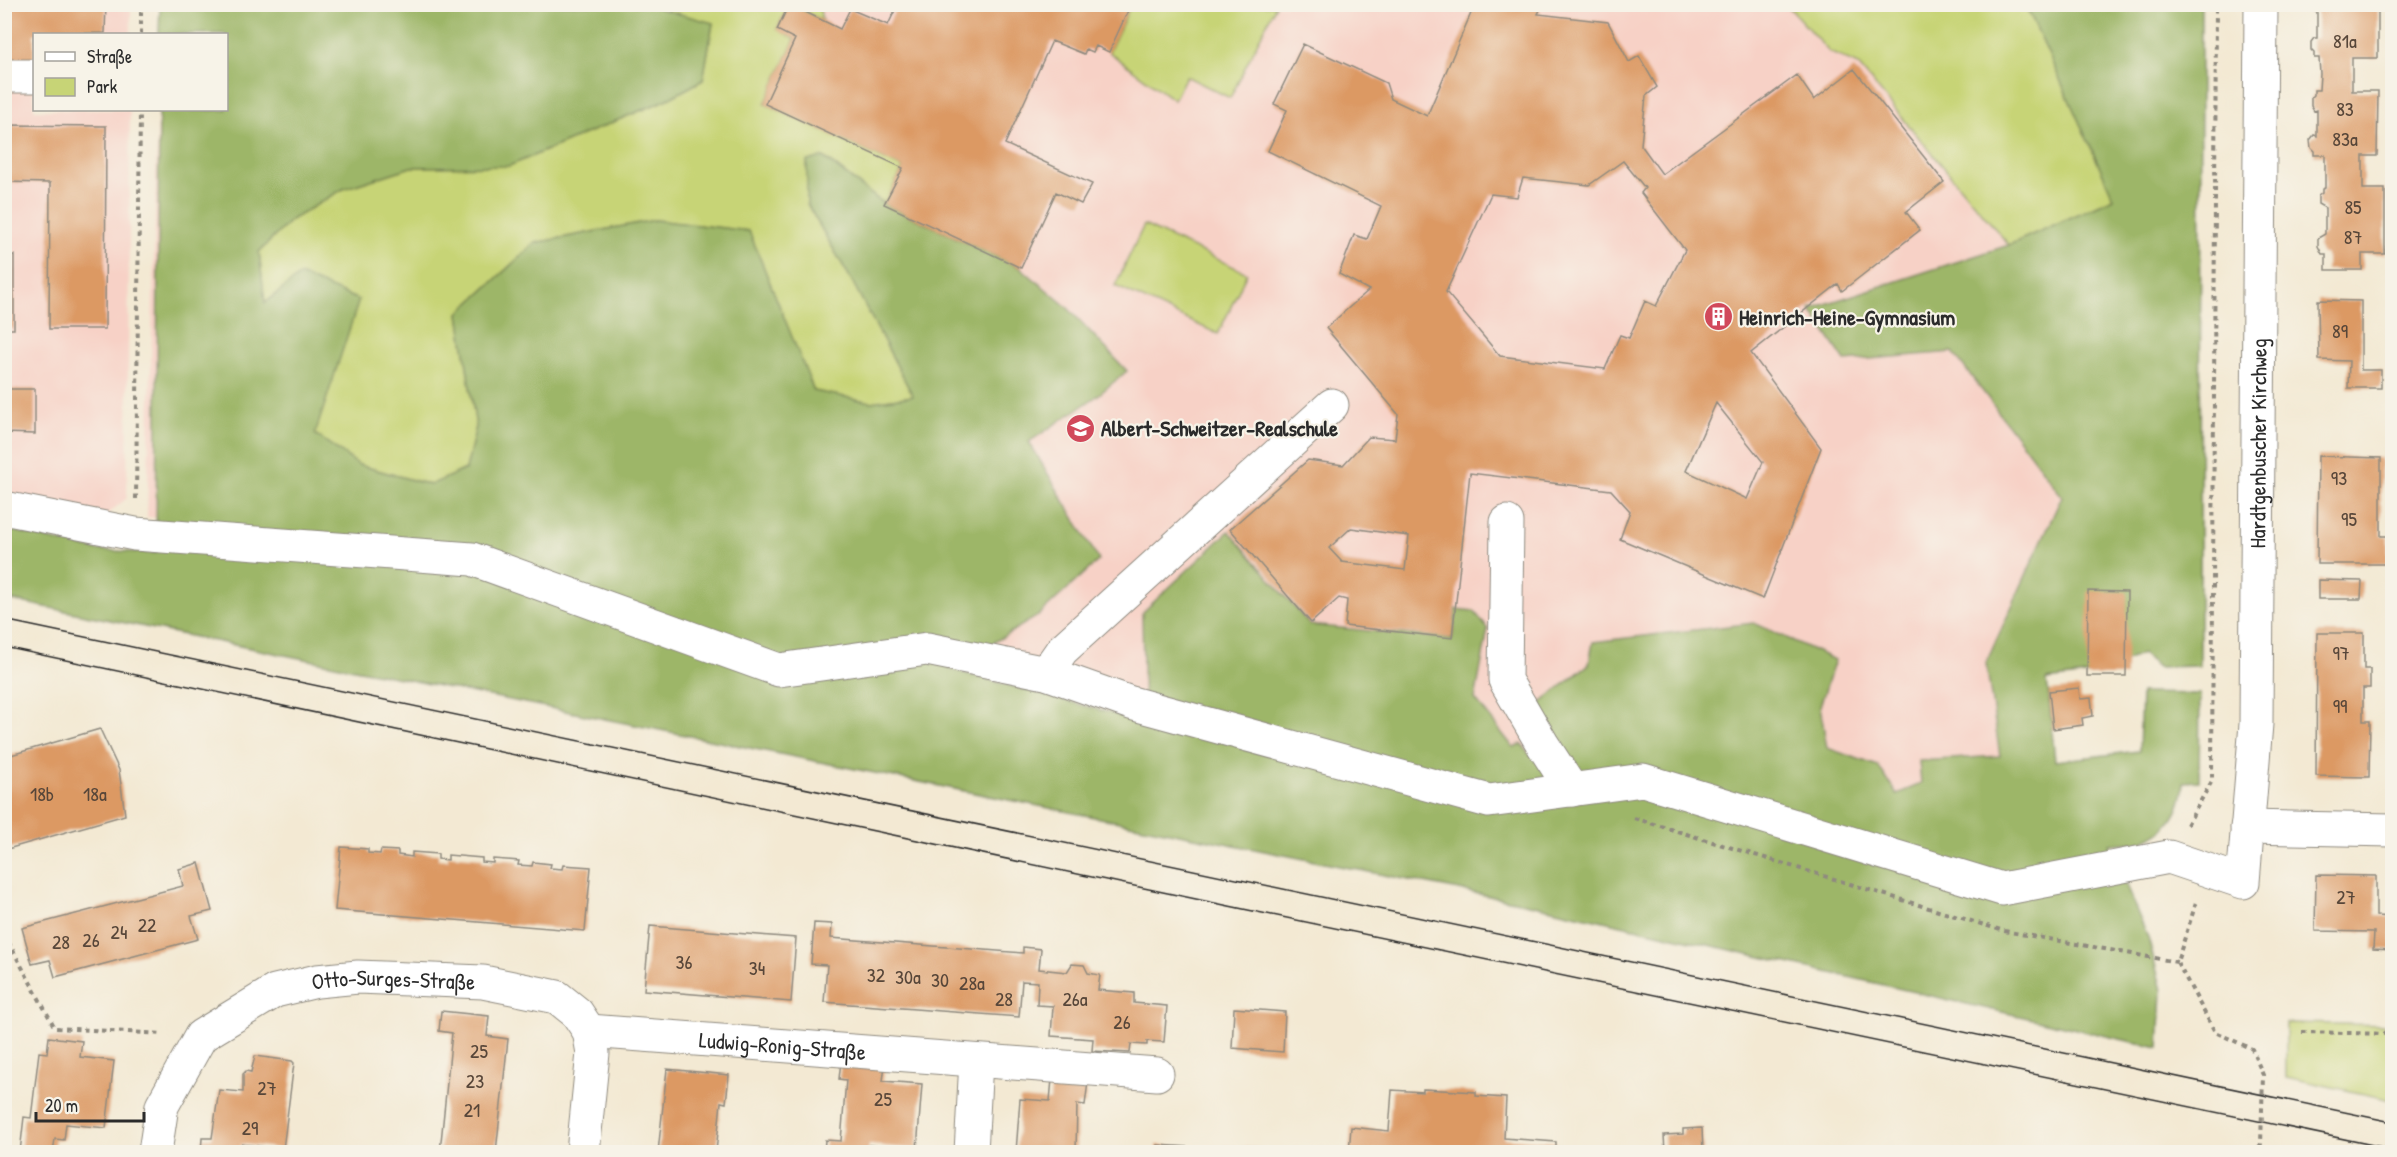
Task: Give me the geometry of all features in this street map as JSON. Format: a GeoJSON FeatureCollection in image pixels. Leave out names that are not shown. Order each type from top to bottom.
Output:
{"type":"FeatureCollection","features":[{"type":"Feature","properties":{"kind":"street","name":"Hardtgenbuscher Kirchweg"},"geometry":{"type":"LineString","coordinates":[[2243,882],[2256,724],[2261,4]]}},
{"type":"Feature","properties":{"kind":"street"},"geometry":{"type":"LineString","coordinates":[[4,76],[33,76]]}},
{"type":"Feature","properties":{"kind":"street"},"geometry":{"type":"LineString","coordinates":[[1046,673],[1062,650],[1332,405]]}},
{"type":"Feature","properties":{"kind":"street"},"geometry":{"type":"LineString","coordinates":[[4,508],[135,534],[472,559],[779,670],[927,649],[1046,673],[1131,703],[1489,801],[1643,780],[2002,889],[2169,857],[2243,882]]}},
{"type":"Feature","properties":{"kind":"street"},"geometry":{"type":"LineString","coordinates":[[1507,522],[1505,680],[1572,790]]}},
{"type":"Feature","properties":{"kind":"street"},"geometry":{"type":"LineString","coordinates":[[2247,826],[2392,830]]}},
{"type":"Feature","properties":{"kind":"street","name":"Otto-Surges-Straße"},"geometry":{"type":"LineString","coordinates":[[155,1152],[162,1107],[201,1036],[275,991],[317,981],[358,977],[483,982],[556,997],[577,1013],[589,1031]]}},
{"type":"Feature","properties":{"kind":"street"},"geometry":{"type":"LineString","coordinates":[[583,1152],[593,1053],[589,1031]]}},
{"type":"Feature","properties":{"kind":"street","name":"Ludwig-Ronig-Straße"},"geometry":{"type":"LineString","coordinates":[[589,1031],[1157,1074]]}},
{"type":"Feature","properties":{"kind":"street"},"geometry":{"type":"LineString","coordinates":[[971,1152],[976,1061]]}},
{"type":"Feature","properties":{"kind":"path"},"geometry":{"type":"LineString","coordinates":[[141,4],[141,33]]}},
{"type":"Feature","properties":{"kind":"path"},"geometry":{"type":"LineString","coordinates":[[2169,857],[2212,781],[2216,4]]}},
{"type":"Feature","properties":{"kind":"path"},"geometry":{"type":"LineString","coordinates":[[135,534],[140,111]]}},
{"type":"Feature","properties":{"kind":"path"},"geometry":{"type":"LineString","coordinates":[[2243,882],[2196,902],[2177,962],[2215,1032],[2252,1049],[2263,1075],[2261,1144],[2256,1152]]}},
{"type":"Feature","properties":{"kind":"path"},"geometry":{"type":"LineString","coordinates":[[4,934],[55,1028],[201,1036]]}},
{"type":"Feature","properties":{"kind":"path"},"geometry":{"type":"LineString","coordinates":[[2302,1032],[2392,1034]]}},
{"type":"Feature","properties":{"kind":"shaded area"},"geometry":{"type":"Polygon","coordinates":[[[5,5],[131,5],[131,33],[33,33],[33,111],[130,111],[127,498],[99,521],[5,500],[5,5]]]}},
{"type":"Feature","properties":{"kind":"shaded area","name":"Albert-Schweitzer-Realschule"},"geometry":{"type":"Polygon","coordinates":[[[160,5],[1787,5],[1829,52],[1858,65],[2009,245],[1811,308],[1845,361],[1953,352],[2063,496],[2047,679],[2055,761],[2109,844],[1496,786],[470,541],[147,517],[158,111],[228,111],[228,33],[159,33],[160,5]]]}},
{"type":"Feature","properties":{"kind":"green space"},"geometry":{"type":"Polygon","coordinates":[[[160,5],[647,5],[713,23],[703,80],[668,99],[509,166],[411,167],[343,189],[291,220],[259,252],[265,303],[300,275],[359,300],[315,434],[359,465],[430,485],[466,469],[476,427],[459,313],[535,243],[655,220],[749,231],[814,391],[871,402],[913,396],[851,279],[807,204],[807,161],[823,157],[884,204],[1021,268],[1067,307],[1127,371],[1097,396],[1029,442],[1099,560],[1038,616],[949,669],[1144,722],[1142,613],[1229,531],[1310,625],[1452,639],[1457,609],[1474,611],[1488,629],[1475,699],[1513,747],[1522,744],[1530,755],[1556,738],[1537,706],[1589,664],[1593,642],[1754,623],[1835,660],[1820,706],[1827,748],[1878,766],[1897,794],[1921,784],[1919,761],[2000,756],[1986,663],[2062,496],[1953,352],[1845,361],[1810,309],[2009,245],[2114,198],[2026,5],[2201,5],[2200,666],[2158,667],[2142,654],[2095,674],[2047,680],[2055,761],[2139,751],[2141,693],[2200,694],[2199,781],[2184,782],[2181,802],[2173,818],[2161,831],[2139,842],[2109,844],[2148,938],[2162,990],[2159,1048],[1534,905],[5,599],[5,529],[97,550],[156,553],[159,111],[228,111],[228,33],[159,33],[160,5]]]}},
{"type":"Feature","properties":{"kind":"green space"},"geometry":{"type":"Polygon","coordinates":[[[670,5],[789,5],[777,29],[795,39],[765,104],[903,168],[884,204],[824,157],[807,204],[851,279],[913,396],[871,402],[813,391],[749,231],[655,220],[535,243],[459,313],[476,427],[466,469],[431,485],[359,465],[315,434],[265,304],[259,252],[291,220],[343,189],[411,167],[509,166],[668,99],[703,80],[713,23],[666,11],[670,5]]]}},
{"type":"Feature","properties":{"kind":"green space"},"geometry":{"type":"Polygon","coordinates":[[[790,5],[819,5],[822,20],[790,5]]]}},
{"type":"Feature","properties":{"kind":"green space"},"geometry":{"type":"Polygon","coordinates":[[[1131,5],[1276,5],[1230,98],[1186,76],[1174,100],[1109,52],[1131,5]]]}},
{"type":"Feature","properties":{"kind":"green space"},"geometry":{"type":"Polygon","coordinates":[[[1787,5],[2026,5],[2114,198],[2009,245],[1858,65],[1829,52],[1787,5]]]}},
{"type":"Feature","properties":{"kind":"green space"},"geometry":{"type":"Polygon","coordinates":[[[1144,225],[1247,273],[1218,334],[1115,286],[1144,225]]]}},
{"type":"Feature","properties":{"kind":"green space"},"geometry":{"type":"Polygon","coordinates":[[[2286,1023],[2392,1025],[2392,1100],[2286,1077],[2286,1023]]]}},
{"type":"Feature","properties":{"kind":"building"},"geometry":{"type":"Polygon","coordinates":[[[4,4],[106,4],[105,33],[33,33],[33,65],[4,65],[4,4]]]}},
{"type":"Feature","properties":{"kind":"building"},"geometry":{"type":"Polygon","coordinates":[[[789,4],[840,29],[850,9],[888,25],[898,4],[1131,4],[1109,52],[1096,46],[1093,52],[1086,49],[1084,54],[1052,41],[1005,144],[1092,184],[1081,204],[1056,192],[1021,268],[884,204],[903,168],[765,104],[795,39],[777,30],[789,4]]]}},
{"type":"Feature","properties":{"kind":"building","name":"Heinrich-Heine-Gymnasium"},"geometry":{"type":"Polygon","coordinates":[[[1475,4],[1543,4],[1538,14],[1608,22],[1629,62],[1639,56],[1657,87],[1646,96],[1641,145],[1662,174],[1797,75],[1814,100],[1854,69],[1944,182],[1906,212],[1920,230],[1842,291],[1838,284],[1751,353],[1821,448],[1763,599],[1620,539],[1630,511],[1611,490],[1470,473],[1452,638],[1345,626],[1347,600],[1339,598],[1311,623],[1230,529],[1308,460],[1343,465],[1369,437],[1395,439],[1398,414],[1326,328],[1369,290],[1339,274],[1354,235],[1367,239],[1381,206],[1268,151],[1287,110],[1274,104],[1303,44],[1386,83],[1391,99],[1427,116],[1475,4]],[[1623,161],[1589,185],[1523,178],[1517,197],[1491,194],[1446,292],[1500,356],[1605,369],[1620,335],[1629,338],[1645,301],[1656,306],[1685,250],[1641,193],[1645,188],[1623,161]],[[1716,403],[1686,471],[1747,499],[1763,462],[1716,403]],[[1351,528],[1329,548],[1342,562],[1405,570],[1409,536],[1351,528]]]}},
{"type":"Feature","properties":{"kind":"building"},"geometry":{"type":"Polygon","coordinates":[[[2311,4],[2378,4],[2378,58],[2352,58],[2352,91],[2378,91],[2377,156],[2363,156],[2363,189],[2385,189],[2385,254],[2362,254],[2362,270],[2326,270],[2326,254],[2322,254],[2318,246],[2318,238],[2325,234],[2325,208],[2318,204],[2318,196],[2325,188],[2325,155],[2314,155],[2310,140],[2314,135],[2317,136],[2317,110],[2314,111],[2311,106],[2311,98],[2314,90],[2319,90],[2320,74],[2319,58],[2314,58],[2311,50],[2311,42],[2317,38],[2317,12],[2311,8],[2311,4]]]}},
{"type":"Feature","properties":{"kind":"building"},"geometry":{"type":"Polygon","coordinates":[[[4,125],[106,126],[105,329],[49,329],[50,183],[4,182],[4,125]]]}},
{"type":"Feature","properties":{"kind":"building"},"geometry":{"type":"Polygon","coordinates":[[[4,255],[14,255],[14,329],[4,329],[4,255]]]}},
{"type":"Feature","properties":{"kind":"building"},"geometry":{"type":"Polygon","coordinates":[[[2318,300],[2361,301],[2361,370],[2381,370],[2381,388],[2348,388],[2349,361],[2319,360],[2318,300]]]}},
{"type":"Feature","properties":{"kind":"building"},"geometry":{"type":"Polygon","coordinates":[[[4,389],[35,389],[35,434],[4,433],[4,389]]]}},
{"type":"Feature","properties":{"kind":"building"},"geometry":{"type":"Polygon","coordinates":[[[2318,456],[2381,458],[2381,536],[2388,536],[2388,564],[2317,564],[2318,456]]]}},
{"type":"Feature","properties":{"kind":"building"},"geometry":{"type":"Polygon","coordinates":[[[2318,580],[2362,581],[2361,599],[2318,599],[2318,580]]]}},
{"type":"Feature","properties":{"kind":"building"},"geometry":{"type":"Polygon","coordinates":[[[2088,591],[2127,592],[2126,676],[2087,676],[2088,591]]]}},
{"type":"Feature","properties":{"kind":"building"},"geometry":{"type":"Polygon","coordinates":[[[2317,633],[2364,633],[2364,669],[2370,669],[2370,688],[2363,688],[2363,721],[2370,721],[2369,777],[2316,776],[2317,633]]]}},
{"type":"Feature","properties":{"kind":"building"},"geometry":{"type":"Polygon","coordinates":[[[2079,688],[2080,699],[2091,698],[2093,716],[2082,718],[2083,725],[2053,729],[2049,691],[2079,688]]]}},
{"type":"Feature","properties":{"kind":"building"},"geometry":{"type":"Polygon","coordinates":[[[100,729],[119,770],[125,815],[4,850],[4,757],[100,729]]]}},
{"type":"Feature","properties":{"kind":"building"},"geometry":{"type":"Polygon","coordinates":[[[341,847],[368,849],[368,853],[380,854],[381,850],[398,851],[398,855],[412,857],[412,852],[438,854],[438,859],[448,860],[448,855],[482,858],[482,862],[493,863],[493,859],[519,861],[518,865],[532,866],[533,862],[551,864],[550,868],[562,869],[563,865],[591,867],[585,931],[335,910],[341,847]]]}},
{"type":"Feature","properties":{"kind":"building"},"geometry":{"type":"Polygon","coordinates":[[[199,863],[212,911],[191,916],[198,939],[55,977],[50,960],[32,964],[22,928],[183,886],[179,869],[199,863]]]}},
{"type":"Feature","properties":{"kind":"building"},"geometry":{"type":"Polygon","coordinates":[[[2316,875],[2376,876],[2376,916],[2392,917],[2392,950],[2373,949],[2374,932],[2315,931],[2316,875]]]}},
{"type":"Feature","properties":{"kind":"building"},"geometry":{"type":"Polygon","coordinates":[[[814,923],[832,924],[831,938],[1023,953],[1023,947],[1041,949],[1039,969],[1067,972],[1072,964],[1084,965],[1088,973],[1100,975],[1098,990],[1134,993],[1134,1003],[1167,1006],[1164,1042],[1147,1041],[1147,1045],[1131,1044],[1130,1053],[1092,1051],[1093,1039],[1051,1036],[1053,1006],[1037,1005],[1038,982],[1022,981],[1019,1017],[824,1002],[827,965],[811,964],[814,923]]]}},
{"type":"Feature","properties":{"kind":"building"},"geometry":{"type":"Polygon","coordinates":[[[650,926],[796,938],[791,1002],[644,990],[650,926]]]}},
{"type":"Feature","properties":{"kind":"building"},"geometry":{"type":"Polygon","coordinates":[[[1234,1008],[1285,1012],[1283,1052],[1232,1048],[1234,1008]]]}},
{"type":"Feature","properties":{"kind":"building"},"geometry":{"type":"Polygon","coordinates":[[[441,1011],[489,1016],[487,1036],[508,1039],[496,1152],[440,1152],[452,1033],[439,1031],[441,1011]]]}},
{"type":"Feature","properties":{"kind":"building"},"geometry":{"type":"Polygon","coordinates":[[[49,1037],[82,1041],[80,1057],[114,1061],[106,1128],[66,1124],[64,1140],[55,1139],[53,1152],[20,1152],[24,1117],[31,1118],[39,1052],[47,1053],[49,1037]]]}},
{"type":"Feature","properties":{"kind":"building"},"geometry":{"type":"Polygon","coordinates":[[[255,1056],[294,1063],[283,1149],[241,1144],[240,1152],[201,1152],[202,1138],[212,1138],[219,1090],[243,1092],[243,1074],[246,1071],[251,1072],[255,1056]]]}},
{"type":"Feature","properties":{"kind":"building"},"geometry":{"type":"Polygon","coordinates":[[[841,1061],[885,1065],[883,1081],[922,1084],[917,1149],[869,1145],[868,1152],[824,1152],[825,1140],[841,1141],[846,1080],[839,1079],[841,1061]]]}},
{"type":"Feature","properties":{"kind":"building"},"geometry":{"type":"Polygon","coordinates":[[[667,1069],[729,1075],[726,1103],[721,1102],[716,1152],[658,1152],[667,1069]]]}},
{"type":"Feature","properties":{"kind":"building"},"geometry":{"type":"Polygon","coordinates":[[[1052,1079],[1088,1082],[1085,1105],[1077,1104],[1076,1152],[1016,1152],[1020,1099],[1050,1101],[1052,1079]]]}},
{"type":"Feature","properties":{"kind":"building"},"geometry":{"type":"Polygon","coordinates":[[[1423,1089],[1476,1092],[1476,1096],[1506,1098],[1504,1138],[1556,1142],[1556,1152],[1349,1152],[1351,1127],[1389,1131],[1392,1090],[1423,1092],[1423,1089]]]}},
{"type":"Feature","properties":{"kind":"building"},"geometry":{"type":"Polygon","coordinates":[[[1702,1128],[1703,1152],[1665,1152],[1664,1135],[1683,1134],[1683,1129],[1702,1128]]]}},
{"type":"Feature","properties":{"kind":"building"},"geometry":{"type":"Polygon","coordinates":[[[1157,1145],[1224,1149],[1224,1146],[1277,1150],[1277,1152],[1156,1152],[1157,1145]]]}},
{"type":"Feature","properties":{"kind":"tram line"},"geometry":{"type":"LineString","coordinates":[[4,620],[2392,1122]]}},
{"type":"Feature","properties":{"kind":"tram line"},"geometry":{"type":"LineString","coordinates":[[4,647],[2392,1149]]}},
{"type":"Feature","properties":{"kind":"place","name":"Heinrich-Heine-Gymnasium"},"geometry":{"type":"Point","coordinates":[1718,317]}},
{"type":"Feature","properties":{"kind":"place","name":"Albert-Schweitzer-Realschule"},"geometry":{"type":"Point","coordinates":[1080,428]}}]}
